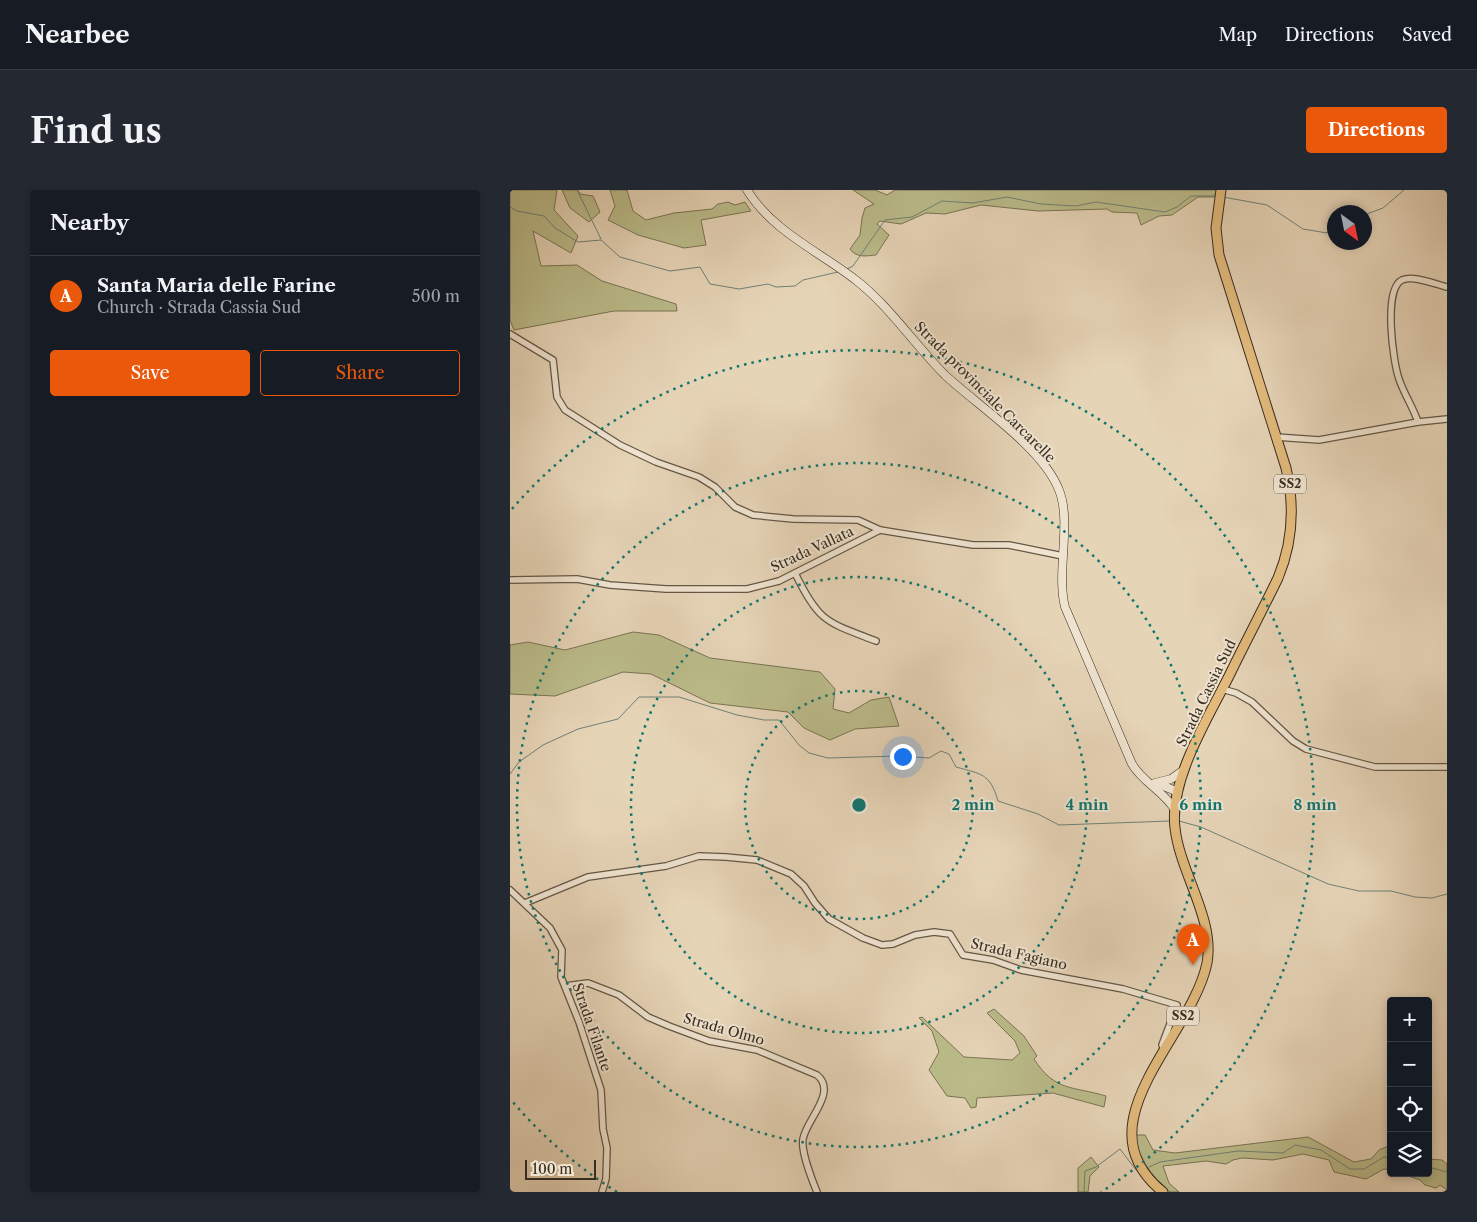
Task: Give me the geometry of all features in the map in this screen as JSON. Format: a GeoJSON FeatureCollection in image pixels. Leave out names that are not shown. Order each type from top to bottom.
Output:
{"type":"FeatureCollection","features":[{"type":"Feature","properties":{"kind":"main road","name":"Strada provinciale Carcarelle"},"geometry":{"type":"LineString","coordinates":[[747,190],[771,221],[830,261],[871,293],[945,374],[1023,444],[1050,474],[1062,500],[1062,591],[1065,607],[1132,764],[1146,781],[1156,786]]}},
{"type":"Feature","properties":{"kind":"main road","name":"Strada Cassia Sud"},"geometry":{"type":"LineString","coordinates":[[1163,1192],[1151,1181],[1138,1163],[1131,1135],[1132,1119],[1139,1098],[1201,981],[1208,954],[1204,921],[1183,867],[1175,818],[1178,792],[1186,766],[1222,689],[1278,578],[1290,544],[1292,498],[1286,468],[1219,255],[1216,228],[1222,190]]}},
{"type":"Feature","properties":{"kind":"main road"},"geometry":{"type":"LineString","coordinates":[[1156,786],[1171,780],[1186,766]]}},
{"type":"Feature","properties":{"kind":"main road"},"geometry":{"type":"LineString","coordinates":[[1156,786],[1178,792]]}},
{"type":"Feature","properties":{"kind":"main road"},"geometry":{"type":"LineString","coordinates":[[1156,786],[1175,818]]}},
{"type":"Feature","properties":{"kind":"street"},"geometry":{"type":"LineString","coordinates":[[1418,422],[1398,379],[1390,334],[1394,289],[1400,281],[1410,278],[1447,287]]}},
{"type":"Feature","properties":{"kind":"street"},"geometry":{"type":"LineString","coordinates":[[510,334],[552,360],[557,397],[565,410],[620,445],[656,462],[699,476],[715,487],[735,507],[753,515],[793,519],[858,520],[880,530],[973,545],[1009,545],[1063,556]]}},
{"type":"Feature","properties":{"kind":"street"},"geometry":{"type":"LineString","coordinates":[[1276,437],[1319,440],[1418,422],[1447,419]]}},
{"type":"Feature","properties":{"kind":"street","name":"Strada Vallata"},"geometry":{"type":"LineString","coordinates":[[510,580],[577,579],[610,585],[666,589],[747,589],[778,581],[880,530]]}},
{"type":"Feature","properties":{"kind":"street"},"geometry":{"type":"LineString","coordinates":[[795,573],[818,614],[834,624],[876,641]]}},
{"type":"Feature","properties":{"kind":"street"},"geometry":{"type":"LineString","coordinates":[[1222,689],[1236,693],[1252,702],[1293,741],[1306,749],[1375,767],[1447,767]]}},
{"type":"Feature","properties":{"kind":"street","name":"Strada Fagiano"},"geometry":{"type":"LineString","coordinates":[[525,903],[588,878],[666,866],[699,856],[757,860],[791,874],[804,886],[815,904],[829,919],[863,938],[882,945],[893,944],[916,935],[934,932],[950,934],[963,955],[993,960],[1021,970],[1123,989],[1177,1005],[1162,1046],[1165,1050]]}},
{"type":"Feature","properties":{"kind":"street","name":"Strada Filante"},"geometry":{"type":"LineString","coordinates":[[510,890],[525,903],[556,938],[562,950],[561,977],[601,1090],[603,1129],[607,1148],[606,1179],[602,1192]]}},
{"type":"Feature","properties":{"kind":"street","name":"Strada Olmo"},"geometry":{"type":"LineString","coordinates":[[565,986],[588,982],[619,995],[648,1017],[669,1026],[709,1040],[757,1050],[817,1075],[822,1079],[825,1086],[818,1110],[803,1140],[811,1178],[817,1192]]}},
{"type":"Feature","properties":{"kind":"green space"},"geometry":{"type":"Polygon","coordinates":[[[510,190],[557,190],[554,210],[578,236],[571,253],[533,231],[541,266],[577,265],[602,281],[676,304],[677,311],[614,311],[514,330],[510,320],[510,190]]]}},
{"type":"Feature","properties":{"kind":"green space"},"geometry":{"type":"Polygon","coordinates":[[[562,190],[578,190],[580,194],[593,196],[600,212],[589,222],[570,208],[562,190]]]}},
{"type":"Feature","properties":{"kind":"green space"},"geometry":{"type":"Polygon","coordinates":[[[610,190],[627,190],[633,211],[646,220],[674,213],[712,209],[718,204],[728,202],[735,205],[745,202],[751,211],[701,220],[706,245],[684,248],[638,235],[608,220],[615,206],[610,190]]]}},
{"type":"Feature","properties":{"kind":"green space"},"geometry":{"type":"Polygon","coordinates":[[[853,190],[875,190],[887,195],[895,190],[1217,190],[1214,197],[1198,197],[1172,215],[1159,216],[1141,225],[1137,213],[1112,212],[1107,209],[1038,211],[981,205],[945,214],[926,213],[901,224],[880,221],[877,224],[889,235],[876,255],[865,256],[855,254],[850,249],[860,235],[865,208],[874,204],[853,190]]]}},
{"type":"Feature","properties":{"kind":"green space"},"geometry":{"type":"Polygon","coordinates":[[[633,632],[659,635],[710,658],[820,672],[835,689],[833,709],[849,713],[871,700],[889,697],[899,726],[855,729],[830,740],[804,728],[788,712],[710,703],[651,674],[623,672],[555,696],[510,694],[510,645],[528,642],[565,650],[633,632]]]}},
{"type":"Feature","properties":{"kind":"green space"},"geometry":{"type":"Polygon","coordinates":[[[994,1009],[1024,1036],[1037,1056],[1034,1059],[1049,1077],[1057,1083],[1066,1086],[1106,1096],[1104,1107],[1053,1093],[977,1098],[976,1107],[971,1108],[965,1098],[947,1096],[929,1070],[939,1052],[932,1031],[919,1018],[922,1017],[964,1057],[1012,1060],[1020,1053],[1015,1041],[987,1013],[994,1009]]]}},
{"type":"Feature","properties":{"kind":"green space"},"geometry":{"type":"Polygon","coordinates":[[[1135,1135],[1145,1135],[1153,1150],[1175,1153],[1308,1137],[1354,1162],[1371,1159],[1379,1150],[1387,1147],[1387,1169],[1384,1169],[1366,1179],[1334,1172],[1329,1160],[1303,1154],[1273,1160],[1242,1158],[1226,1164],[1206,1161],[1163,1166],[1169,1183],[1179,1192],[1170,1192],[1157,1180],[1147,1166],[1139,1152],[1135,1135]]]}},
{"type":"Feature","properties":{"kind":"green space"},"geometry":{"type":"Polygon","coordinates":[[[1091,1157],[1099,1167],[1090,1176],[1088,1192],[1078,1192],[1078,1168],[1091,1157]]]}},
{"type":"Feature","properties":{"kind":"green space"},"geometry":{"type":"Polygon","coordinates":[[[1432,1159],[1442,1160],[1447,1164],[1447,1190],[1440,1185],[1436,1188],[1425,1185],[1420,1180],[1411,1177],[1432,1177],[1432,1159]]]}},
{"type":"Feature","properties":{"kind":"waterway"},"geometry":{"type":"LineString","coordinates":[[577,190],[601,239]]}},
{"type":"Feature","properties":{"kind":"waterway"},"geometry":{"type":"LineString","coordinates":[[1372,212],[1383,208],[1404,190]]}},
{"type":"Feature","properties":{"kind":"waterway"},"geometry":{"type":"LineString","coordinates":[[847,269],[853,266],[885,220],[912,217],[942,201],[973,203],[1007,197],[1041,204],[1076,206],[1096,202],[1165,212],[1177,207],[1191,196],[1216,196]]}},
{"type":"Feature","properties":{"kind":"waterway"},"geometry":{"type":"LineString","coordinates":[[1223,197],[1267,205],[1303,229],[1327,233]]}},
{"type":"Feature","properties":{"kind":"waterway"},"geometry":{"type":"LineString","coordinates":[[510,207],[517,211],[544,216],[555,228],[578,242],[601,240],[620,257],[670,271],[700,267],[710,284],[739,289],[768,284],[776,287],[795,286],[803,280],[838,272]]}},
{"type":"Feature","properties":{"kind":"waterway"},"geometry":{"type":"LineString","coordinates":[[510,774],[519,762],[543,745],[578,729],[618,719],[639,697],[679,697],[737,715],[764,720],[779,720],[799,745],[809,753],[828,758],[899,756],[929,758],[941,751],[949,754],[956,767],[978,773],[988,780],[998,801],[1038,814],[1059,825],[1170,821]]}},
{"type":"Feature","properties":{"kind":"waterway"},"geometry":{"type":"LineString","coordinates":[[1179,821],[1201,827],[1328,884],[1359,891],[1391,891],[1415,897],[1432,898],[1447,894]]}},
{"type":"Feature","properties":{"kind":"waterway"},"geometry":{"type":"LineString","coordinates":[[1149,1167],[1160,1162],[1238,1151],[1283,1153],[1295,1145],[1321,1150],[1350,1169],[1364,1169],[1384,1157],[1387,1157]]}},
{"type":"Feature","properties":{"kind":"waterway"},"geometry":{"type":"LineString","coordinates":[[1084,1192],[1085,1171],[1096,1167],[1120,1149],[1136,1170]]}},
{"type":"Feature","properties":{"kind":"waterway"},"geometry":{"type":"LineString","coordinates":[[1432,1168],[1447,1172]]}},
{"type":"Feature","properties":{"kind":"place","name":"Santa Maria delle Farine"},"geometry":{"type":"Point","coordinates":[1193,965]}}]}
